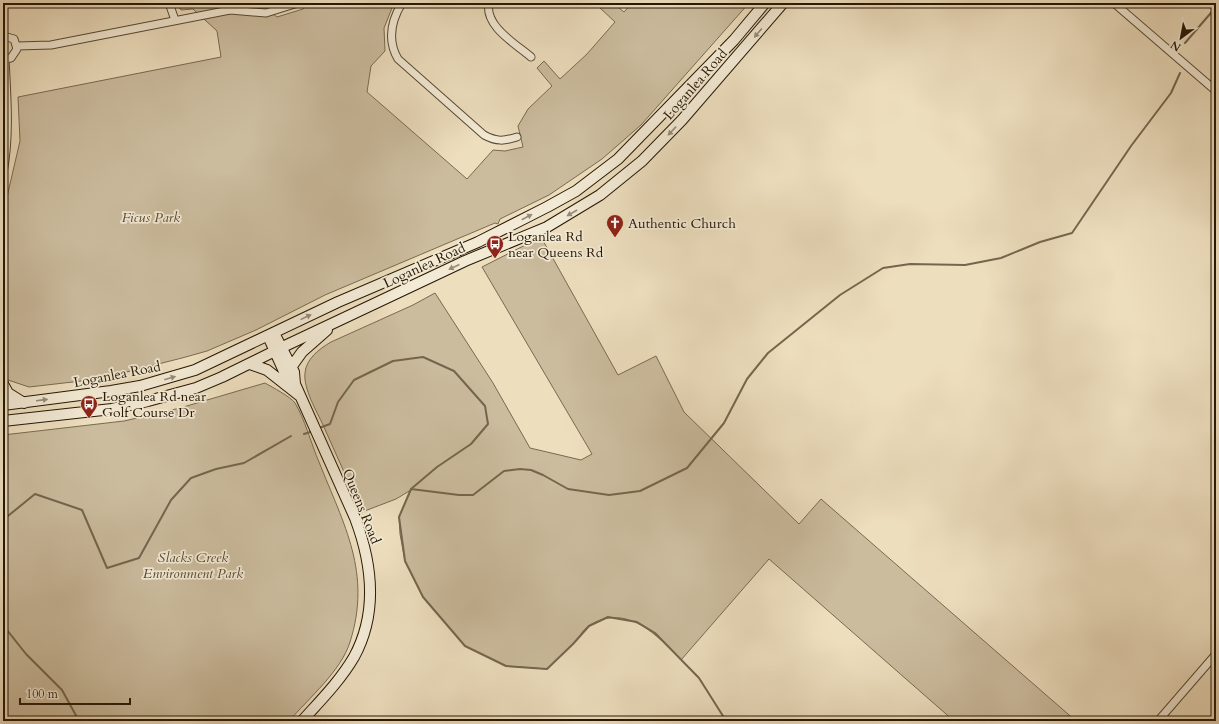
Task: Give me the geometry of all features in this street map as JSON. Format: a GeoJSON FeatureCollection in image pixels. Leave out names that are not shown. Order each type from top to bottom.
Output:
{"type":"FeatureCollection","features":[{"type":"Feature","properties":{"kind":"main road","name":"Loganlea Road"},"geometry":{"type":"LineString","coordinates":[[3,405],[111,391],[171,378],[220,359],[361,292],[484,239],[576,191],[618,159],[729,45],[765,3]]}},
{"type":"Feature","properties":{"kind":"main road","name":"Loganlea Road"},"geometry":{"type":"LineString","coordinates":[[3,421],[112,409],[196,388],[250,364],[465,261],[547,227],[600,195],[627,174],[663,141],[783,3]]}},
{"type":"Feature","properties":{"kind":"main road"},"geometry":{"type":"LineString","coordinates":[[292,366],[305,350],[336,322]]}},
{"type":"Feature","properties":{"kind":"main road","name":"Queens Road"},"geometry":{"type":"LineString","coordinates":[[271,334],[278,350],[286,376],[295,384]]}},
{"type":"Feature","properties":{"kind":"main road","name":"Queens Road"},"geometry":{"type":"LineString","coordinates":[[278,350],[292,366],[295,384],[355,518],[364,540],[369,562],[369,611],[363,634],[354,657],[339,679],[302,721]]}},
{"type":"Feature","properties":{"kind":"main road"},"geometry":{"type":"LineString","coordinates":[[250,364],[268,370],[301,397]]}},
{"type":"Feature","properties":{"kind":"main road"},"geometry":{"type":"LineString","coordinates":[[3,384],[8,393],[24,403]]}},
{"type":"Feature","properties":{"kind":"street"},"geometry":{"type":"LineString","coordinates":[[170,3],[175,20]]}},
{"type":"Feature","properties":{"kind":"street"},"geometry":{"type":"LineString","coordinates":[[17,46],[51,45],[230,10],[266,13],[283,6],[298,3]]}},
{"type":"Feature","properties":{"kind":"street"},"geometry":{"type":"LineString","coordinates":[[402,3],[395,14],[391,38],[393,51],[398,59],[484,135],[494,140],[503,141],[518,137]]}},
{"type":"Feature","properties":{"kind":"street"},"geometry":{"type":"LineString","coordinates":[[489,3],[489,17],[494,25],[531,57]]}},
{"type":"Feature","properties":{"kind":"street"},"geometry":{"type":"LineString","coordinates":[[1114,3],[1216,91]]}},
{"type":"Feature","properties":{"kind":"street"},"geometry":{"type":"LineString","coordinates":[[3,36],[11,37],[17,46]]}},
{"type":"Feature","properties":{"kind":"street"},"geometry":{"type":"LineString","coordinates":[[3,173],[6,158],[4,59],[14,55],[17,46]]}},
{"type":"Feature","properties":{"kind":"street"},"geometry":{"type":"LineString","coordinates":[[1158,721],[1216,654]]}},
{"type":"Feature","properties":{"kind":"green space","name":"Ficus Park"},"geometry":{"type":"Polygon","coordinates":[[[176,3],[260,3],[277,17],[303,9],[310,3],[394,3],[384,28],[385,51],[371,66],[367,92],[467,179],[493,150],[505,151],[523,147],[518,126],[528,109],[552,86],[537,68],[544,61],[560,79],[587,54],[615,22],[599,7],[602,3],[613,3],[624,12],[632,3],[749,3],[641,125],[602,159],[549,195],[500,219],[498,224],[495,223],[325,295],[256,330],[207,351],[99,379],[29,387],[8,380],[3,373],[3,214],[20,141],[18,97],[221,57],[217,31],[193,9],[181,10],[176,3]]]}},
{"type":"Feature","properties":{"kind":"green space"},"geometry":{"type":"Polygon","coordinates":[[[541,237],[618,375],[656,356],[684,412],[799,524],[821,499],[1076,721],[954,721],[769,559],[681,660],[651,632],[629,620],[616,618],[604,619],[590,625],[547,669],[506,666],[465,646],[423,597],[405,561],[400,534],[399,517],[411,490],[396,499],[362,512],[311,400],[306,386],[305,373],[308,363],[314,355],[331,342],[413,305],[435,293],[493,383],[530,448],[581,460],[592,454],[482,267],[541,237]]]}},
{"type":"Feature","properties":{"kind":"green space","name":"Slacks Creek Environment Park"},"geometry":{"type":"Polygon","coordinates":[[[265,383],[290,398],[295,403],[305,424],[346,528],[352,550],[358,594],[356,617],[346,653],[332,674],[289,721],[3,721],[3,435],[124,421],[180,408],[265,383]]]}},
{"type":"Feature","properties":{"kind":"waterway"},"geometry":{"type":"LineString","coordinates":[[1185,43],[1216,7]]}},
{"type":"Feature","properties":{"kind":"waterway"},"geometry":{"type":"LineString","coordinates":[[411,489],[459,495],[473,495],[504,471],[520,469],[531,470],[568,489],[609,495],[640,491],[687,468],[724,423],[747,379],[768,353],[840,295],[883,268],[910,264],[965,265],[1001,258],[1040,242],[1072,233],[1131,146],[1171,93],[1180,73]]}},
{"type":"Feature","properties":{"kind":"waterway"},"geometry":{"type":"LineString","coordinates":[[319,428],[330,424],[338,402],[354,380],[393,361],[423,357],[454,371],[485,406],[488,424],[471,444],[437,467],[411,489],[399,517],[405,561],[423,597],[465,646],[506,666],[547,669],[589,626],[608,617],[637,622],[655,633],[699,678],[723,716],[723,721]]}},
{"type":"Feature","properties":{"kind":"waterway"},"geometry":{"type":"LineString","coordinates":[[304,434],[313,431]]}},
{"type":"Feature","properties":{"kind":"waterway"},"geometry":{"type":"LineString","coordinates":[[3,520],[35,494],[82,510],[107,568],[139,558],[171,500],[191,478],[216,469],[244,463],[291,436]]}},
{"type":"Feature","properties":{"kind":"waterway"},"geometry":{"type":"LineString","coordinates":[[3,625],[26,654],[62,690],[79,721]]}},
{"type":"Feature","properties":{"kind":"waterway"},"geometry":{"type":"LineString","coordinates":[[3,635],[5,627]]}},
{"type":"Feature","properties":{"kind":"place","name":"Authentic Church"},"geometry":{"type":"Point","coordinates":[615,238]}},
{"type":"Feature","properties":{"kind":"place","name":"Loganlea Rd near Queens Rd"},"geometry":{"type":"Point","coordinates":[495,259]}},
{"type":"Feature","properties":{"kind":"place","name":"Loganlea Rd near Golf Course Dr"},"geometry":{"type":"Point","coordinates":[89,419]}}]}
